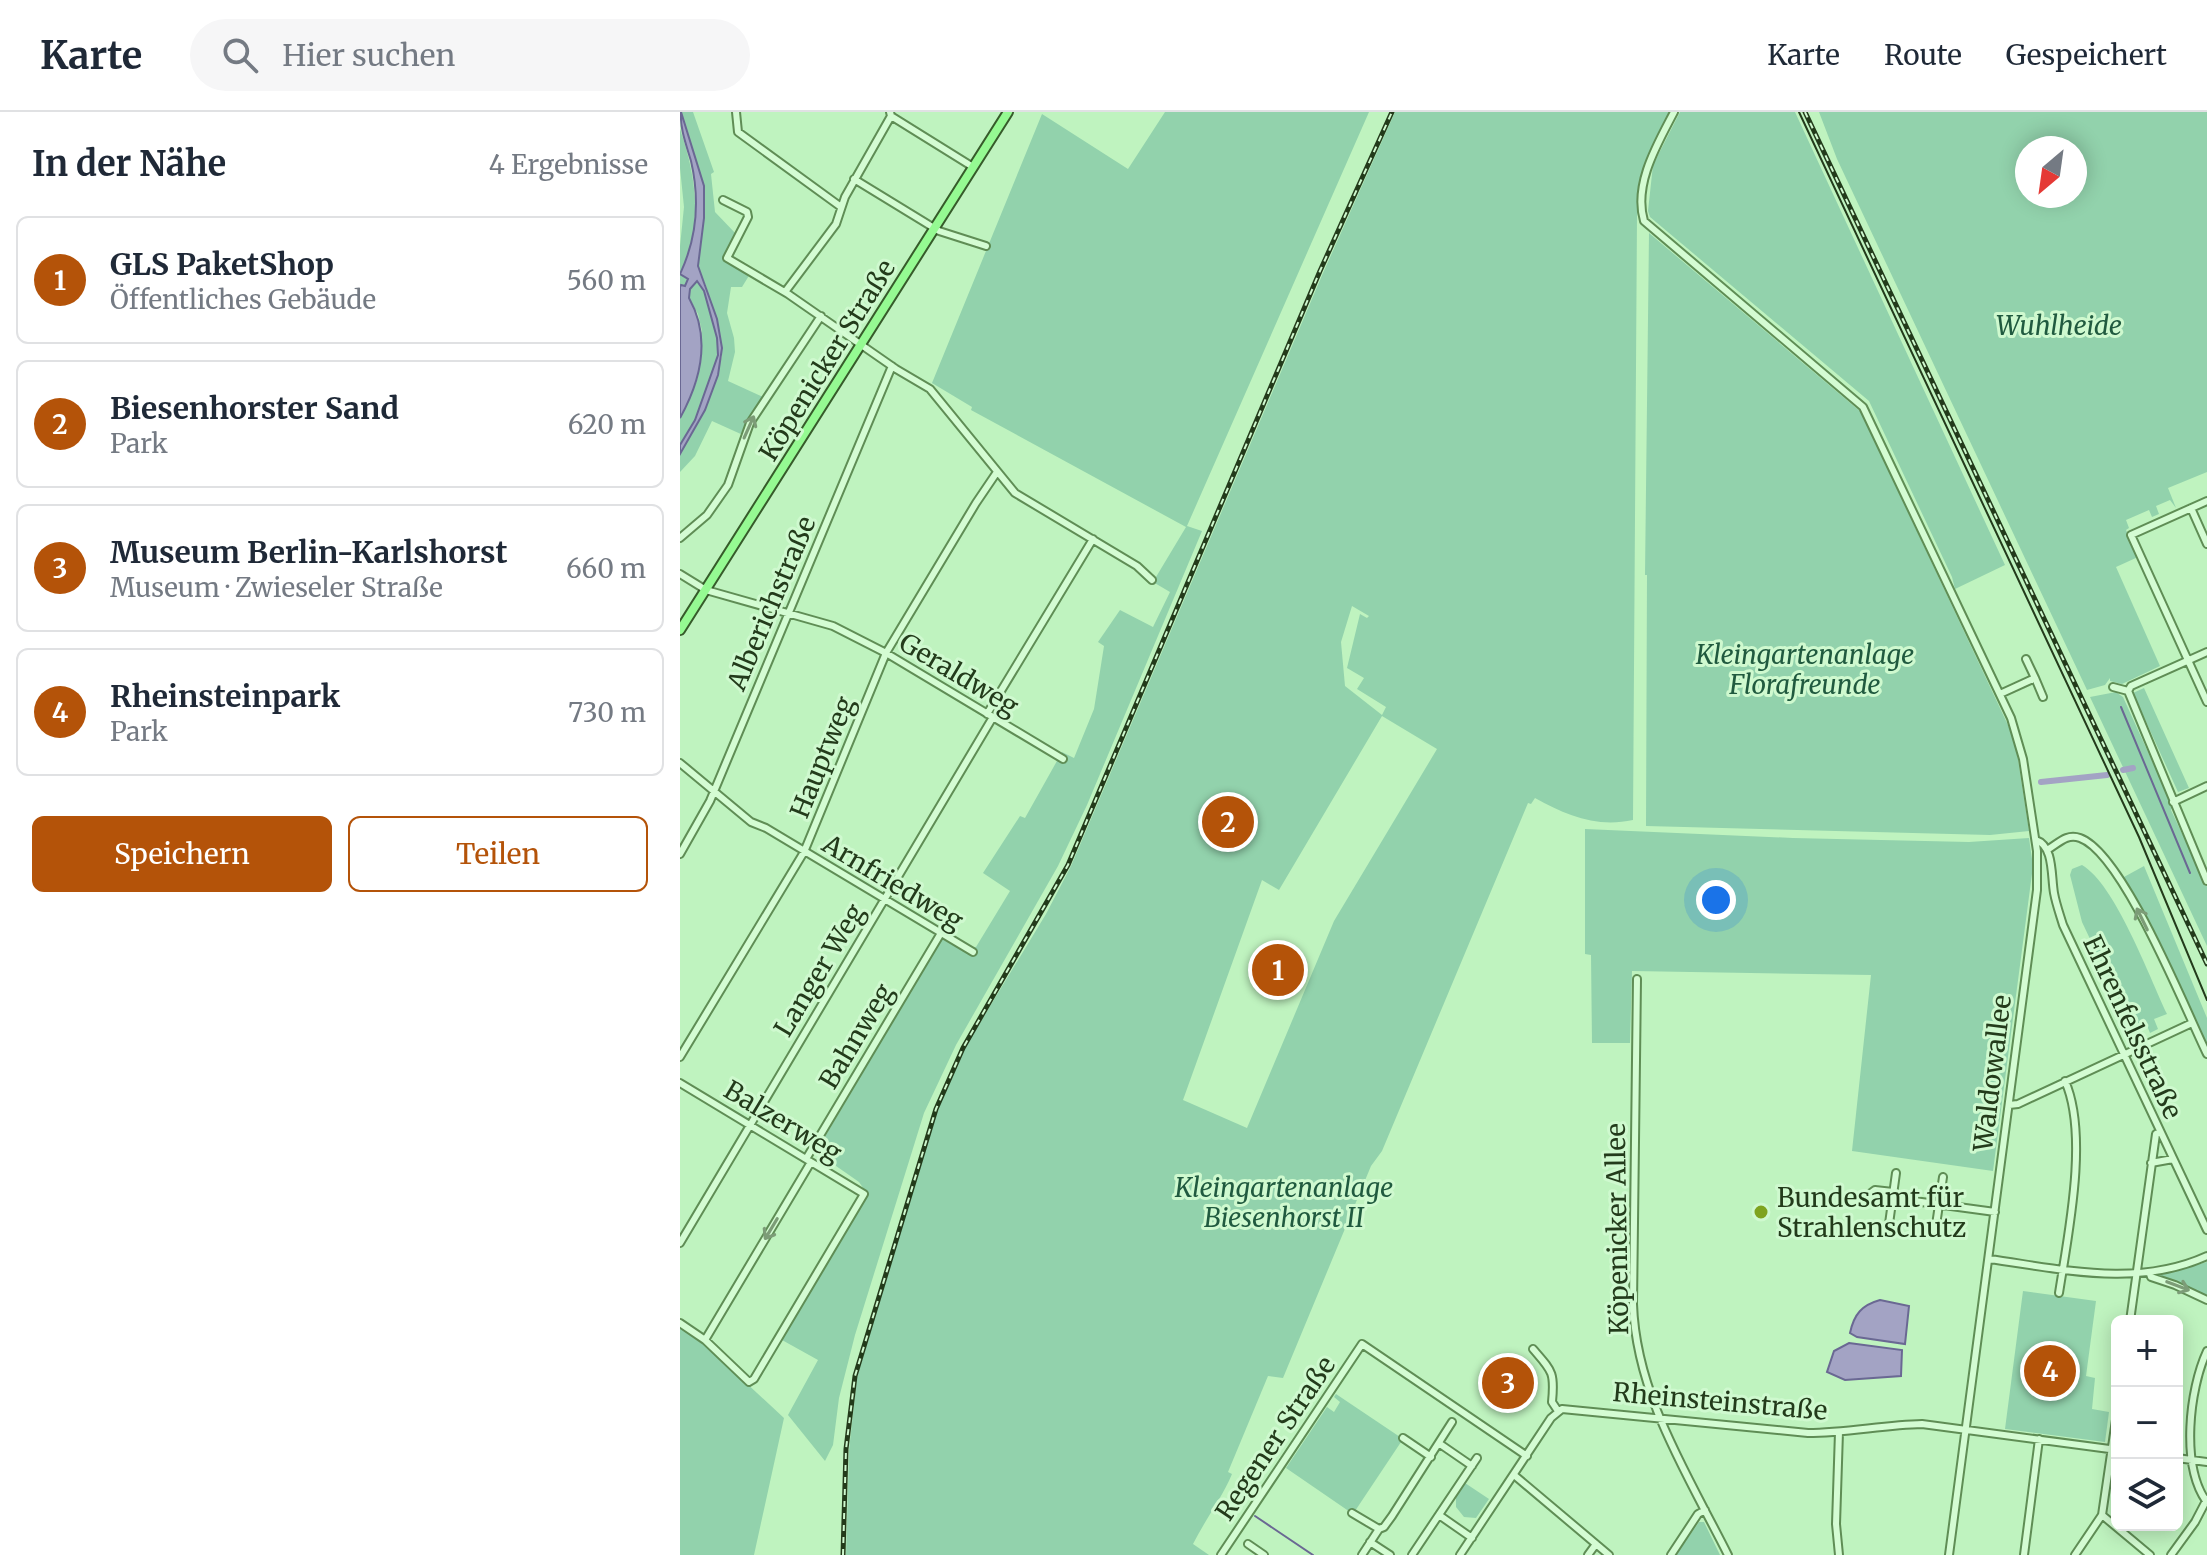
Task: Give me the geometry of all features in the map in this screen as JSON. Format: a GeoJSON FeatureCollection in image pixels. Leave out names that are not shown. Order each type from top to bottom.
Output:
{"type":"FeatureCollection","features":[{"type":"Feature","properties":{"kind":"main road","name":"Köpenicker Straße"},"geometry":{"type":"LineString","coordinates":[[680,630],[1008,112]]}},
{"type":"Feature","properties":{"kind":"street"},"geometry":{"type":"LineString","coordinates":[[736,112],[736,129],[841,207]]}},
{"type":"Feature","properties":{"kind":"street","name":"Waldowallee"},"geometry":{"type":"LineString","coordinates":[[1674,112],[1648,169],[1643,216],[1653,230],[1863,407],[2000,694],[2020,745],[2035,836],[2037,890],[1949,1555]]}},
{"type":"Feature","properties":{"kind":"street"},"geometry":{"type":"LineString","coordinates":[[785,292],[836,224],[854,179],[890,114],[973,167]]}},
{"type":"Feature","properties":{"kind":"street"},"geometry":{"type":"LineString","coordinates":[[854,179],[934,228],[986,246]]}},
{"type":"Feature","properties":{"kind":"street"},"geometry":{"type":"LineString","coordinates":[[723,200],[747,212],[748,217],[727,258],[785,292],[930,389],[1015,493],[1137,566],[1152,580]]}},
{"type":"Feature","properties":{"kind":"street"},"geometry":{"type":"LineString","coordinates":[[680,538],[707,515],[728,485],[750,423],[821,316]]}},
{"type":"Feature","properties":{"kind":"street","name":"Alberichstraße"},"geometry":{"type":"LineString","coordinates":[[680,854],[705,812],[892,366]]}},
{"type":"Feature","properties":{"kind":"street","name":"Hauptweg"},"geometry":{"type":"LineString","coordinates":[[680,1057],[804,852],[886,653],[997,472]]}},
{"type":"Feature","properties":{"kind":"street"},"geometry":{"type":"LineString","coordinates":[[2207,501],[2131,535],[2207,702]]}},
{"type":"Feature","properties":{"kind":"street"},"geometry":{"type":"LineString","coordinates":[[2191,508],[2207,544]]}},
{"type":"Feature","properties":{"kind":"street","name":"Langer Weg"},"geometry":{"type":"LineString","coordinates":[[680,1243],[1093,539]]}},
{"type":"Feature","properties":{"kind":"street","name":"Geraldweg"},"geometry":{"type":"LineString","coordinates":[[680,574],[706,590],[833,626],[886,653],[1063,759]]}},
{"type":"Feature","properties":{"kind":"street"},"geometry":{"type":"LineString","coordinates":[[2128,691],[2131,686],[2207,652]]}},
{"type":"Feature","properties":{"kind":"street"},"geometry":{"type":"LineString","coordinates":[[2026,659],[2043,697]]}},
{"type":"Feature","properties":{"kind":"street"},"geometry":{"type":"LineString","coordinates":[[2000,694],[2035,678]]}},
{"type":"Feature","properties":{"kind":"street"},"geometry":{"type":"LineString","coordinates":[[2113,687],[2128,691]]}},
{"type":"Feature","properties":{"kind":"street"},"geometry":{"type":"LineString","coordinates":[[2128,691],[2207,881]]}},
{"type":"Feature","properties":{"kind":"street","name":"Arnfriedweg"},"geometry":{"type":"LineString","coordinates":[[680,763],[751,822],[973,952]]}},
{"type":"Feature","properties":{"kind":"street"},"geometry":{"type":"LineString","coordinates":[[2173,802],[2207,786]]}},
{"type":"Feature","properties":{"kind":"street"},"geometry":{"type":"LineString","coordinates":[[2035,836],[2047,850],[2064,838],[2080,838],[2090,843],[2108,862],[2129,893],[2207,1054]]}},
{"type":"Feature","properties":{"kind":"street","name":"Ehrenfelsstraße"},"geometry":{"type":"LineString","coordinates":[[2047,850],[2063,925],[2207,1230]]}},
{"type":"Feature","properties":{"kind":"street","name":"Bahnweg"},"geometry":{"type":"LineString","coordinates":[[705,1340],[941,933]]}},
{"type":"Feature","properties":{"kind":"street","name":"Köpenicker Allee"},"geometry":{"type":"LineString","coordinates":[[1637,979],[1633,1314],[1643,1374],[1659,1417],[1728,1555]]}},
{"type":"Feature","properties":{"kind":"street"},"geometry":{"type":"LineString","coordinates":[[2009,1105],[2018,1104],[2192,1023]]}},
{"type":"Feature","properties":{"kind":"street"},"geometry":{"type":"LineString","coordinates":[[2059,1293],[2075,1163],[2073,1115],[2065,1081]]}},
{"type":"Feature","properties":{"kind":"street","name":"Balzerweg"},"geometry":{"type":"LineString","coordinates":[[680,1083],[864,1194],[759,1374],[749,1382],[705,1340]]}},
{"type":"Feature","properties":{"kind":"street"},"geometry":{"type":"LineString","coordinates":[[2131,1315],[2151,1163],[2156,1134],[2160,1132]]}},
{"type":"Feature","properties":{"kind":"street"},"geometry":{"type":"LineString","coordinates":[[2151,1163],[2173,1159]]}},
{"type":"Feature","properties":{"kind":"street"},"geometry":{"type":"LineString","coordinates":[[1888,1231],[1896,1173]]}},
{"type":"Feature","properties":{"kind":"street"},"geometry":{"type":"LineString","coordinates":[[1935,1232],[1943,1177]]}},
{"type":"Feature","properties":{"kind":"street"},"geometry":{"type":"LineString","coordinates":[[1892,1198],[1995,1212]]}},
{"type":"Feature","properties":{"kind":"street"},"geometry":{"type":"LineString","coordinates":[[1989,1259],[2102,1274],[2137,1275],[2150,1274],[2207,1256]]}},
{"type":"Feature","properties":{"kind":"street"},"geometry":{"type":"LineString","coordinates":[[2150,1274],[2207,1300]]}},
{"type":"Feature","properties":{"kind":"street"},"geometry":{"type":"LineString","coordinates":[[680,1323],[705,1340]]}},
{"type":"Feature","properties":{"kind":"street","name":"Regener Straße"},"geometry":{"type":"LineString","coordinates":[[1221,1555],[1362,1344],[1527,1456]]}},
{"type":"Feature","properties":{"kind":"street"},"geometry":{"type":"LineString","coordinates":[[1460,1555],[1558,1411],[1552,1402],[1554,1376],[1533,1349]]}},
{"type":"Feature","properties":{"kind":"street"},"geometry":{"type":"LineString","coordinates":[[2171,1555],[2207,1500],[2194,1479],[2190,1460],[2195,1391],[2207,1351]]}},
{"type":"Feature","properties":{"kind":"street","name":"Rheinsteinstraße"},"geometry":{"type":"LineString","coordinates":[[1558,1411],[1572,1408],[1794,1432],[1839,1432],[1902,1424],[1966,1429],[2111,1449]]}},
{"type":"Feature","properties":{"kind":"street"},"geometry":{"type":"LineString","coordinates":[[1362,1555],[1379,1529],[1384,1527],[1452,1422]]}},
{"type":"Feature","properties":{"kind":"street"},"geometry":{"type":"LineString","coordinates":[[1839,1432],[1836,1524],[1839,1555]]}},
{"type":"Feature","properties":{"kind":"street"},"geometry":{"type":"LineString","coordinates":[[1403,1438],[1431,1457]]}},
{"type":"Feature","properties":{"kind":"street"},"geometry":{"type":"LineString","coordinates":[[2024,1555],[2039,1439]]}},
{"type":"Feature","properties":{"kind":"street"},"geometry":{"type":"LineString","coordinates":[[1440,1444],[1472,1466]]}},
{"type":"Feature","properties":{"kind":"street"},"geometry":{"type":"LineString","coordinates":[[1412,1555],[1477,1458]]}},
{"type":"Feature","properties":{"kind":"street"},"geometry":{"type":"LineString","coordinates":[[2075,1555],[2102,1515],[2112,1459]]}},
{"type":"Feature","properties":{"kind":"street"},"geometry":{"type":"LineString","coordinates":[[2183,1459],[2207,1462]]}},
{"type":"Feature","properties":{"kind":"street"},"geometry":{"type":"LineString","coordinates":[[1514,1475],[1609,1555]]}},
{"type":"Feature","properties":{"kind":"street"},"geometry":{"type":"LineString","coordinates":[[1671,1555],[1698,1514],[1705,1510]]}},
{"type":"Feature","properties":{"kind":"street"},"geometry":{"type":"LineString","coordinates":[[1352,1513],[1379,1529]]}},
{"type":"Feature","properties":{"kind":"street"},"geometry":{"type":"LineString","coordinates":[[1439,1515],[1472,1538]]}},
{"type":"Feature","properties":{"kind":"street"},"geometry":{"type":"LineString","coordinates":[[2102,1515],[2150,1555]]}},
{"type":"Feature","properties":{"kind":"street"},"geometry":{"type":"LineString","coordinates":[[1370,1542],[1390,1555]]}},
{"type":"Feature","properties":{"kind":"street"},"geometry":{"type":"LineString","coordinates":[[1248,1544],[1264,1555]]}},
{"type":"Feature","properties":{"kind":"street"},"geometry":{"type":"LineString","coordinates":[[1588,1555],[1596,1544]]}},
{"type":"Feature","properties":{"kind":"green space"},"geometry":{"type":"Polygon","coordinates":[[[681,112],[693,112],[714,172],[711,174],[715,212],[737,235],[725,259],[750,274],[742,287],[731,287],[727,313],[735,352],[728,381],[763,397],[743,435],[712,421],[695,456],[680,472],[680,454],[705,409],[722,356],[706,286],[698,266],[704,186],[681,112]]]}},
{"type":"Feature","properties":{"kind":"green space"},"geometry":{"type":"Polygon","coordinates":[[[1165,112],[1369,112],[1187,526],[1202,531],[1087,805],[1058,866],[956,1045],[924,1113],[855,1335],[839,1398],[833,1445],[825,1461],[788,1415],[818,1360],[782,1340],[868,1195],[859,1182],[816,1152],[942,938],[976,947],[1010,891],[983,873],[1020,816],[1025,818],[1062,752],[1074,758],[1094,709],[1104,646],[1098,642],[1120,610],[1153,627],[1170,592],[1153,582],[1186,527],[971,410],[972,407],[932,383],[1042,114],[1128,169],[1165,112]]]}},
{"type":"Feature","properties":{"kind":"green space","name":"Kleingartenanlage Biesenhorst II"},"geometry":{"type":"Polygon","coordinates":[[[1395,112],[1669,112],[1659,132],[1637,216],[1633,820],[1594,821],[1570,815],[1535,798],[1531,804],[1528,803],[1283,1378],[1268,1376],[1228,1472],[1232,1474],[1193,1544],[1209,1555],[846,1555],[849,1450],[857,1377],[941,1099],[964,1049],[1046,914],[1071,866],[1323,273],[1395,112]],[[1352,606],[1341,642],[1345,686],[1382,715],[1386,707],[1357,689],[1364,678],[1347,668],[1360,614],[1369,616],[1352,606]],[[1382,716],[1279,890],[1262,880],[1183,1100],[1247,1128],[1334,921],[1437,749],[1382,716]]]}},
{"type":"Feature","properties":{"kind":"green space"},"geometry":{"type":"Polygon","coordinates":[[[1680,112],[1795,112],[2005,565],[1955,589],[1869,401],[1650,217],[1653,165],[1680,112]]]}},
{"type":"Feature","properties":{"kind":"green space","name":"Wuhlheide"},"geometry":{"type":"Polygon","coordinates":[[[1819,112],[2207,112],[2207,472],[2168,488],[2176,508],[2170,500],[2156,506],[2159,514],[2152,517],[2149,510],[2126,520],[2129,528],[2126,530],[2138,557],[2116,567],[2160,666],[2122,684],[2110,681],[2110,678],[2105,685],[2087,690],[1837,159],[1819,112]]]}},
{"type":"Feature","properties":{"kind":"green space"},"geometry":{"type":"Polygon","coordinates":[[[680,129],[694,184],[695,220],[680,274],[684,207],[680,129]]]}},
{"type":"Feature","properties":{"kind":"green space","name":"Kleingartenanlage Florafreunde"},"geometry":{"type":"Polygon","coordinates":[[[1649,233],[1861,412],[2015,740],[2029,831],[1990,835],[1646,826],[1649,233]]]}},
{"type":"Feature","properties":{"kind":"green space"},"geometry":{"type":"Polygon","coordinates":[[[680,274],[694,283],[697,281],[703,288],[717,338],[718,355],[695,420],[680,445],[680,418],[697,381],[702,331],[689,293],[682,285],[680,287],[680,274]]]}},
{"type":"Feature","properties":{"kind":"green space"},"geometry":{"type":"Polygon","coordinates":[[[2144,688],[2189,788],[2178,792],[2133,693],[2144,688]]]}},
{"type":"Feature","properties":{"kind":"green space"},"geometry":{"type":"Polygon","coordinates":[[[2116,692],[2123,697],[2160,774],[2171,810],[2207,887],[2207,946],[2090,697],[2116,692]]]}},
{"type":"Feature","properties":{"kind":"green space"},"geometry":{"type":"Polygon","coordinates":[[[1585,829],[1969,842],[2029,838],[2033,866],[1993,1171],[1852,1151],[1871,975],[1632,971],[1630,1043],[1592,1043],[1591,955],[1585,954],[1585,829]]]}},
{"type":"Feature","properties":{"kind":"green space"},"geometry":{"type":"Polygon","coordinates":[[[2082,865],[2094,875],[2119,910],[2167,1014],[2154,1019],[2158,1029],[2150,1033],[2146,1023],[2133,1030],[2082,922],[2070,875],[2072,869],[2082,865]]]}},
{"type":"Feature","properties":{"kind":"green space"},"geometry":{"type":"Polygon","coordinates":[[[2144,866],[2207,1018],[2207,1045],[2155,932],[2124,877],[2144,866]]]}},
{"type":"Feature","properties":{"kind":"green space"},"geometry":{"type":"Polygon","coordinates":[[[2207,1262],[2207,1295],[2158,1275],[2207,1262]]]}},
{"type":"Feature","properties":{"kind":"green space"},"geometry":{"type":"Polygon","coordinates":[[[2023,1291],[2096,1301],[2086,1376],[2095,1378],[2092,1409],[2109,1412],[2105,1442],[2005,1429],[2023,1291]]]}},
{"type":"Feature","properties":{"kind":"green space"},"geometry":{"type":"Polygon","coordinates":[[[680,1327],[701,1341],[784,1418],[754,1555],[680,1555],[680,1327]]]}},
{"type":"Feature","properties":{"kind":"green space"},"geometry":{"type":"Polygon","coordinates":[[[1336,1394],[1403,1439],[1353,1514],[1286,1468],[1327,1407],[1334,1412],[1340,1402],[1334,1397],[1336,1394]]]}},
{"type":"Feature","properties":{"kind":"green space"},"geometry":{"type":"Polygon","coordinates":[[[1465,1483],[1489,1499],[1476,1518],[1464,1517],[1456,1507],[1456,1497],[1465,1483]]]}},
{"type":"Feature","properties":{"kind":"green space"},"geometry":{"type":"Polygon","coordinates":[[[1699,1522],[1704,1522],[1720,1555],[1676,1555],[1699,1522]]]}},
{"type":"Feature","properties":{"kind":"water"},"geometry":{"type":"Polygon","coordinates":[[[681,112],[704,186],[698,266],[717,319],[722,348],[718,375],[705,410],[680,454],[680,445],[695,420],[718,355],[717,338],[704,291],[697,281],[690,289],[689,298],[700,328],[701,358],[693,389],[680,418],[680,287],[685,286],[688,279],[680,274],[690,247],[696,204],[694,176],[682,130],[681,112]]]}},
{"type":"Feature","properties":{"kind":"water"},"geometry":{"type":"Polygon","coordinates":[[[1880,1300],[1909,1306],[1905,1344],[1857,1337],[1850,1333],[1860,1311],[1880,1300]]]}},
{"type":"Feature","properties":{"kind":"water"},"geometry":{"type":"Polygon","coordinates":[[[1849,1343],[1902,1350],[1901,1376],[1845,1380],[1827,1372],[1834,1351],[1849,1343]]]}},
{"type":"Feature","properties":{"kind":"waterway"},"geometry":{"type":"LineString","coordinates":[[2121,707],[2190,873]]}},
{"type":"Feature","properties":{"kind":"waterway"},"geometry":{"type":"LineString","coordinates":[[2123,770],[2133,768]]}},
{"type":"Feature","properties":{"kind":"waterway"},"geometry":{"type":"LineString","coordinates":[[2041,782],[2107,775]]}},
{"type":"Feature","properties":{"kind":"waterway"},"geometry":{"type":"LineString","coordinates":[[1255,1516],[1313,1555]]}},
{"type":"Feature","properties":{"kind":"tram line"},"geometry":{"type":"LineString","coordinates":[[1799,112],[2139,837],[2207,1000]]}},
{"type":"Feature","properties":{"kind":"railway"},"geometry":{"type":"LineString","coordinates":[[843,1555],[846,1449],[855,1376],[936,1109],[963,1048],[1068,865],[1320,271],[1392,112]]}},
{"type":"Feature","properties":{"kind":"railway"},"geometry":{"type":"LineString","coordinates":[[1805,112],[2207,964]]}},
{"type":"Feature","properties":{"kind":"place","name":"Biesenhorster Sand"},"geometry":{"type":"Point","coordinates":[1228,822]}},
{"type":"Feature","properties":{"kind":"place","name":"GLS PaketShop"},"geometry":{"type":"Point","coordinates":[1278,970]}},
{"type":"Feature","properties":{"kind":"place","name":"Bundesamt für Strahlenschutz"},"geometry":{"type":"Point","coordinates":[1761,1212]}},
{"type":"Feature","properties":{"kind":"place","name":"Rheinsteinpark"},"geometry":{"type":"Point","coordinates":[2050,1371]}},
{"type":"Feature","properties":{"kind":"place","name":"Museum Berlin-Karlshorst"},"geometry":{"type":"Point","coordinates":[1508,1383]}}]}
